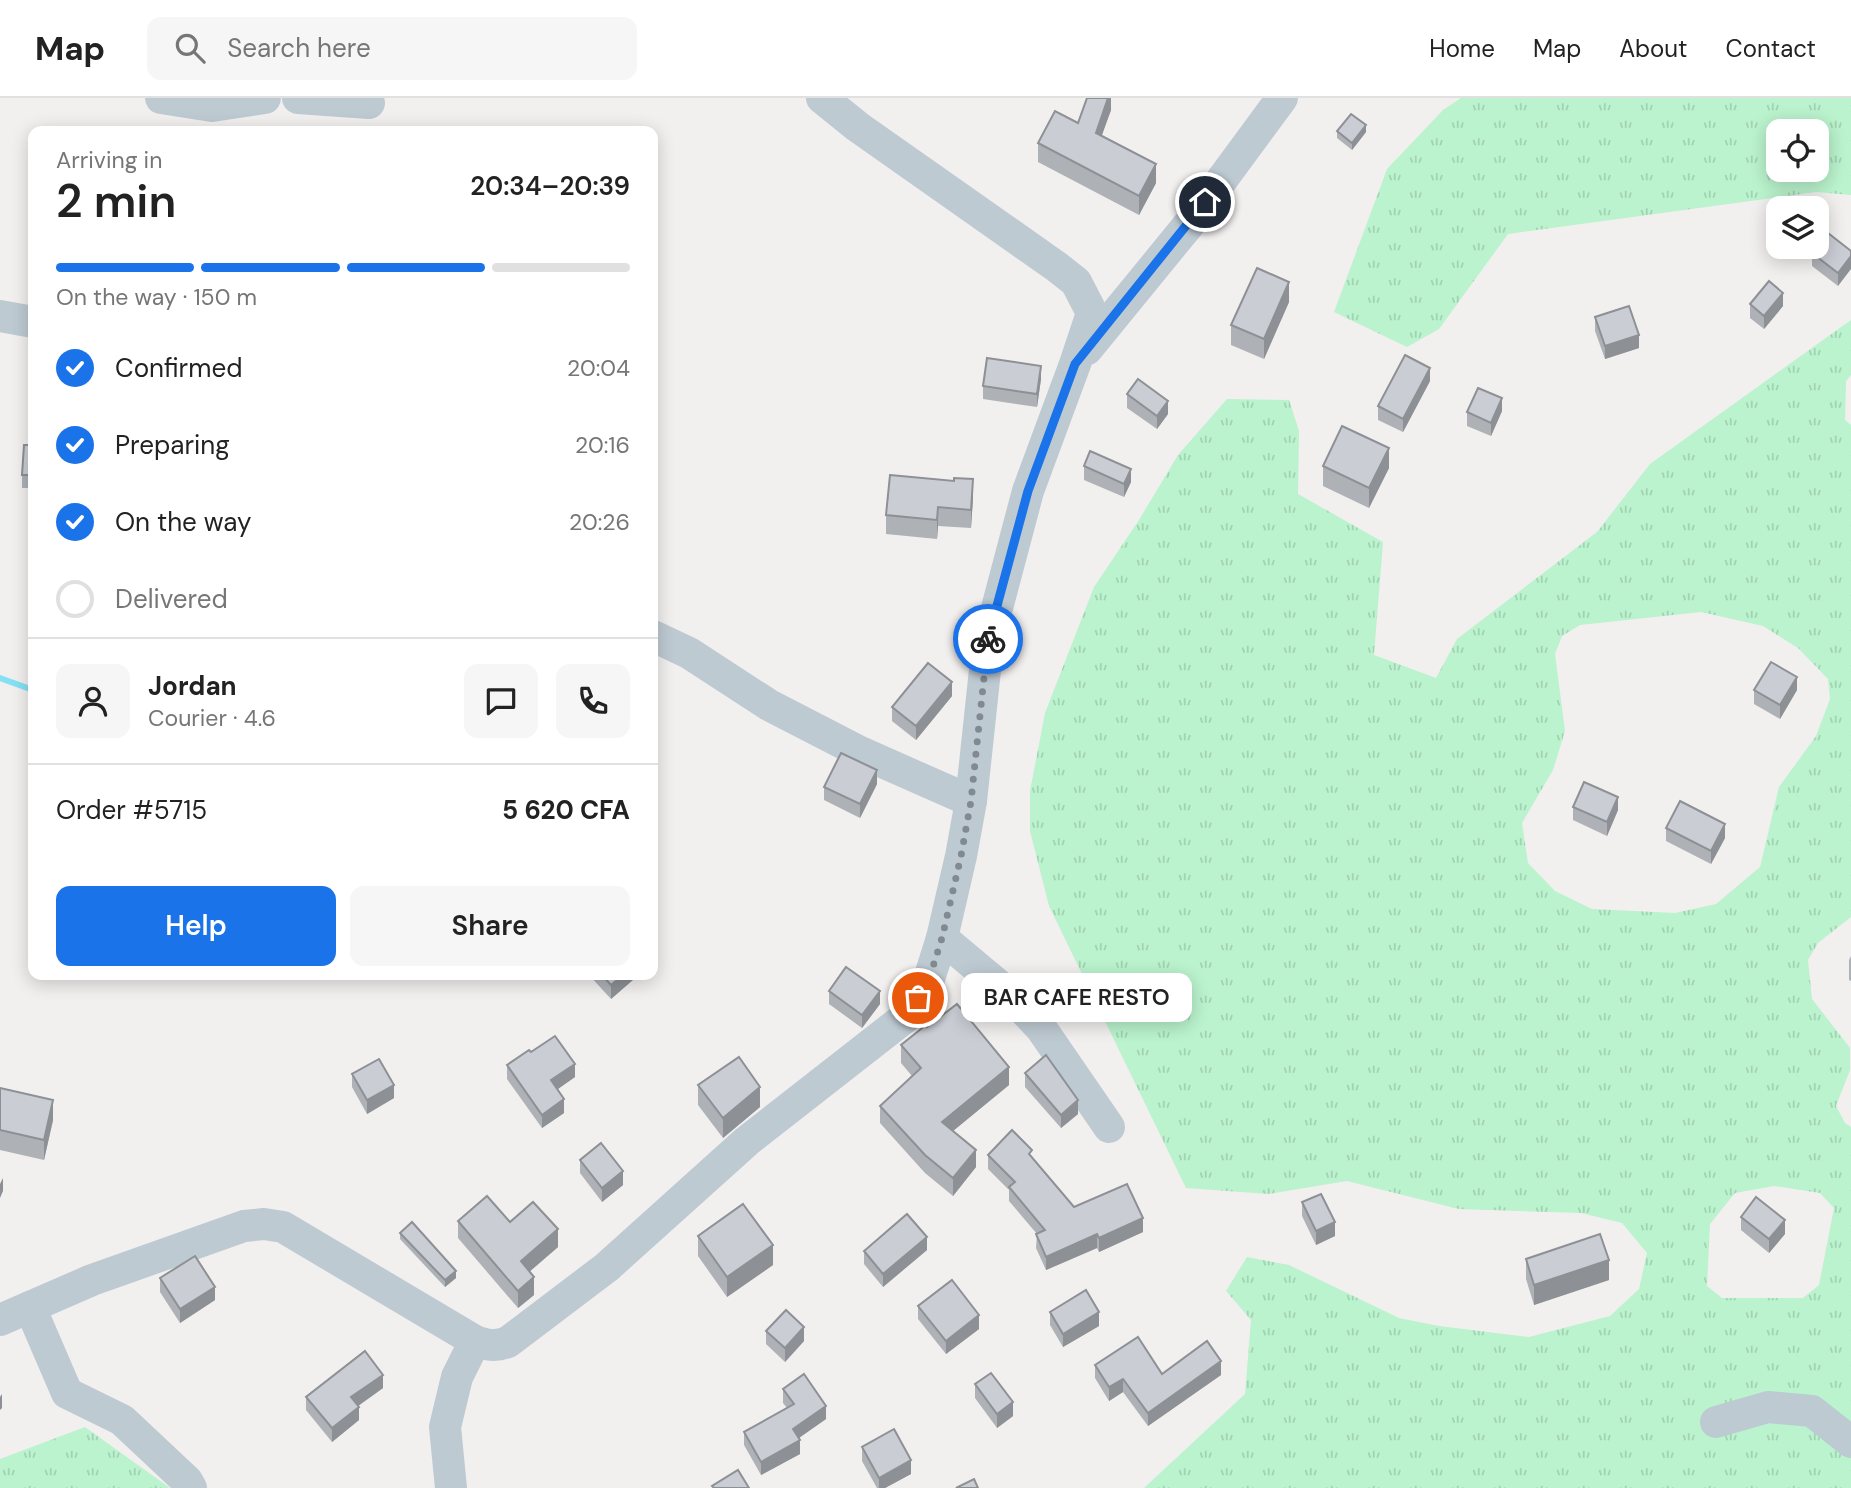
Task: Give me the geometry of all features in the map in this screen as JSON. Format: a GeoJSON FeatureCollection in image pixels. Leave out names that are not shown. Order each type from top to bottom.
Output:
{"type":"FeatureCollection","features":[{"type":"Feature","properties":{"kind":"street"},"geometry":{"type":"LineString","coordinates":[[161,98],[214,118],[265,98]]}},
{"type":"Feature","properties":{"kind":"street"},"geometry":{"type":"LineString","coordinates":[[298,98],[369,103]]}},
{"type":"Feature","properties":{"kind":"street"},"geometry":{"type":"LineString","coordinates":[[0,1320],[92,1280],[231,1230],[264,1224],[283,1227],[475,1341],[499,1346],[519,1334],[607,1267],[747,1141],[907,1016],[929,979],[942,938],[961,856],[971,801],[988,642],[1028,491],[1092,313],[1076,282],[858,127],[822,98]]}},
{"type":"Feature","properties":{"kind":"street"},"geometry":{"type":"LineString","coordinates":[[1075,364],[1190,223],[1282,98]]}},
{"type":"Feature","properties":{"kind":"street"},"geometry":{"type":"LineString","coordinates":[[0,316],[28,321]]}},
{"type":"Feature","properties":{"kind":"street"},"geometry":{"type":"LineString","coordinates":[[658,638],[689,653],[769,705],[860,752],[971,801]]}},
{"type":"Feature","properties":{"kind":"street"},"geometry":{"type":"LineString","coordinates":[[942,938],[1009,994],[1041,1028],[1109,1127]]}},
{"type":"Feature","properties":{"kind":"street"},"geometry":{"type":"LineString","coordinates":[[30,1307],[67,1393],[122,1420],[187,1481],[191,1488]]}},
{"type":"Feature","properties":{"kind":"street"},"geometry":{"type":"LineString","coordinates":[[451,1488],[445,1427],[457,1377],[475,1341]]}},
{"type":"Feature","properties":{"kind":"street"},"geometry":{"type":"LineString","coordinates":[[1716,1422],[1768,1406],[1812,1412],[1851,1442]]}},
{"type":"Feature","properties":{"kind":"green space"},"geometry":{"type":"Polygon","coordinates":[[[1461,98],[1851,98],[1851,195],[1816,192],[1766,196],[1766,199],[1508,234],[1439,329],[1407,347],[1334,312],[1387,169],[1443,110],[1461,98]]]}},
{"type":"Feature","properties":{"kind":"green space"},"geometry":{"type":"Polygon","coordinates":[[[1851,320],[1851,375],[1846,381],[1845,420],[1851,425],[1851,917],[1818,943],[1808,960],[1812,999],[1850,1048],[1850,1070],[1836,1106],[1845,1123],[1851,1127],[1851,1488],[1144,1488],[1245,1394],[1251,1320],[1226,1291],[1247,1257],[1289,1265],[1399,1318],[1439,1326],[1529,1337],[1610,1316],[1639,1289],[1647,1253],[1622,1223],[1581,1213],[1459,1209],[1347,1181],[1268,1194],[1186,1188],[1049,906],[1030,831],[1030,791],[1045,713],[1094,587],[1178,455],[1227,399],[1289,400],[1299,431],[1298,494],[1383,542],[1374,655],[1436,678],[1457,639],[1597,532],[1650,464],[1851,320]],[[1701,612],[1580,625],[1562,636],[1555,654],[1565,731],[1553,770],[1522,823],[1528,863],[1555,891],[1592,909],[1675,913],[1716,904],[1760,867],[1779,787],[1816,736],[1830,699],[1828,679],[1798,648],[1763,626],[1701,612]],[[1774,1186],[1735,1193],[1710,1224],[1707,1286],[1722,1298],[1803,1298],[1819,1285],[1834,1208],[1820,1193],[1774,1186]]]}},
{"type":"Feature","properties":{"kind":"green space"},"geometry":{"type":"Polygon","coordinates":[[[85,1427],[170,1488],[0,1488],[0,1459],[85,1427]]]}},
{"type":"Feature","properties":{"kind":"building"},"geometry":{"type":"Polygon","coordinates":[[[1087,98],[1108,98],[1096,133],[1156,164],[1139,196],[1038,143],[1055,111],[1078,123],[1087,98]]]}},
{"type":"Feature","properties":{"kind":"building"},"geometry":{"type":"Polygon","coordinates":[[[1351,114],[1366,125],[1352,143],[1337,131],[1351,114]]]}},
{"type":"Feature","properties":{"kind":"building"},"geometry":{"type":"Polygon","coordinates":[[[1829,234],[1851,251],[1851,256],[1838,273],[1820,259],[1829,259],[1829,234]]]}},
{"type":"Feature","properties":{"kind":"building"},"geometry":{"type":"Polygon","coordinates":[[[1257,268],[1289,282],[1264,339],[1231,325],[1257,268]]]}},
{"type":"Feature","properties":{"kind":"building"},"geometry":{"type":"Polygon","coordinates":[[[1769,281],[1783,293],[1764,316],[1750,304],[1769,281]]]}},
{"type":"Feature","properties":{"kind":"building"},"geometry":{"type":"Polygon","coordinates":[[[1629,306],[1639,335],[1605,346],[1595,317],[1629,306]]]}},
{"type":"Feature","properties":{"kind":"building"},"geometry":{"type":"Polygon","coordinates":[[[1405,355],[1430,368],[1403,419],[1378,406],[1405,355]]]}},
{"type":"Feature","properties":{"kind":"building"},"geometry":{"type":"Polygon","coordinates":[[[987,358],[1041,366],[1037,394],[983,386],[987,358]]]}},
{"type":"Feature","properties":{"kind":"building"},"geometry":{"type":"Polygon","coordinates":[[[1138,379],[1168,401],[1157,416],[1127,394],[1138,379]]]}},
{"type":"Feature","properties":{"kind":"building"},"geometry":{"type":"Polygon","coordinates":[[[1478,388],[1502,398],[1491,423],[1467,412],[1478,388]]]}},
{"type":"Feature","properties":{"kind":"building"},"geometry":{"type":"Polygon","coordinates":[[[1342,426],[1389,448],[1369,488],[1323,466],[1342,426]]]}},
{"type":"Feature","properties":{"kind":"building"},"geometry":{"type":"Polygon","coordinates":[[[24,445],[28,445],[28,475],[22,475],[24,445]]]}},
{"type":"Feature","properties":{"kind":"building"},"geometry":{"type":"Polygon","coordinates":[[[1090,451],[1131,469],[1124,484],[1084,466],[1090,451]]]}},
{"type":"Feature","properties":{"kind":"building"},"geometry":{"type":"Polygon","coordinates":[[[890,475],[954,481],[954,478],[973,479],[971,510],[938,507],[937,520],[886,515],[890,475]]]}},
{"type":"Feature","properties":{"kind":"building"},"geometry":{"type":"Polygon","coordinates":[[[1771,662],[1797,677],[1780,705],[1754,690],[1771,662]]]}},
{"type":"Feature","properties":{"kind":"building"},"geometry":{"type":"Polygon","coordinates":[[[928,663],[952,682],[916,726],[892,707],[928,663]]]}},
{"type":"Feature","properties":{"kind":"building"},"geometry":{"type":"Polygon","coordinates":[[[841,753],[877,770],[860,804],[824,787],[841,753]]]}},
{"type":"Feature","properties":{"kind":"building"},"geometry":{"type":"Polygon","coordinates":[[[1584,782],[1618,797],[1607,822],[1573,807],[1584,782]]]}},
{"type":"Feature","properties":{"kind":"building"},"geometry":{"type":"Polygon","coordinates":[[[1680,801],[1725,824],[1711,851],[1666,828],[1680,801]]]}},
{"type":"Feature","properties":{"kind":"building"},"geometry":{"type":"Polygon","coordinates":[[[846,967],[880,991],[862,1015],[829,991],[846,967]]]}},
{"type":"Feature","properties":{"kind":"building"},"geometry":{"type":"Polygon","coordinates":[[[957,1004],[1009,1067],[942,1122],[976,1150],[953,1178],[925,1155],[880,1106],[921,1068],[901,1045],[957,1004]]]}},
{"type":"Feature","properties":{"kind":"building"},"geometry":{"type":"Polygon","coordinates":[[[555,1036],[575,1064],[551,1080],[564,1099],[542,1115],[507,1065],[555,1036]]]}},
{"type":"Feature","properties":{"kind":"building"},"geometry":{"type":"Polygon","coordinates":[[[1046,1055],[1078,1100],[1061,1115],[1025,1073],[1046,1055]]]}},
{"type":"Feature","properties":{"kind":"building"},"geometry":{"type":"Polygon","coordinates":[[[739,1057],[760,1087],[723,1118],[698,1085],[739,1057]]]}},
{"type":"Feature","properties":{"kind":"building"},"geometry":{"type":"Polygon","coordinates":[[[379,1059],[394,1085],[367,1100],[352,1074],[379,1059]]]}},
{"type":"Feature","properties":{"kind":"building"},"geometry":{"type":"Polygon","coordinates":[[[0,1088],[53,1100],[44,1140],[0,1130],[0,1088]]]}},
{"type":"Feature","properties":{"kind":"building"},"geometry":{"type":"Polygon","coordinates":[[[1012,1130],[1032,1150],[1029,1154],[1074,1207],[1127,1184],[1143,1218],[1099,1238],[1097,1234],[1046,1257],[1036,1234],[1045,1230],[1009,1187],[1015,1182],[988,1155],[1012,1130]]]}},
{"type":"Feature","properties":{"kind":"building"},"geometry":{"type":"Polygon","coordinates":[[[601,1143],[623,1171],[602,1188],[580,1160],[601,1143]]]}},
{"type":"Feature","properties":{"kind":"building"},"geometry":{"type":"Polygon","coordinates":[[[1321,1194],[1335,1222],[1316,1231],[1302,1202],[1321,1194]]]}},
{"type":"Feature","properties":{"kind":"building"},"geometry":{"type":"Polygon","coordinates":[[[487,1196],[510,1222],[533,1202],[558,1229],[521,1261],[534,1277],[518,1291],[458,1221],[487,1196]]]}},
{"type":"Feature","properties":{"kind":"building"},"geometry":{"type":"Polygon","coordinates":[[[1756,1197],[1785,1220],[1769,1239],[1741,1217],[1756,1197]]]}},
{"type":"Feature","properties":{"kind":"building"},"geometry":{"type":"Polygon","coordinates":[[[743,1204],[773,1245],[727,1277],[698,1236],[743,1204]]]}},
{"type":"Feature","properties":{"kind":"building"},"geometry":{"type":"Polygon","coordinates":[[[907,1214],[927,1237],[883,1274],[864,1251],[907,1214]]]}},
{"type":"Feature","properties":{"kind":"building"},"geometry":{"type":"Polygon","coordinates":[[[412,1222],[456,1271],[445,1280],[400,1233],[412,1222]]]}},
{"type":"Feature","properties":{"kind":"building"},"geometry":{"type":"Polygon","coordinates":[[[1600,1234],[1609,1260],[1534,1285],[1526,1259],[1600,1234]]]}},
{"type":"Feature","properties":{"kind":"building"},"geometry":{"type":"Polygon","coordinates":[[[195,1256],[215,1287],[180,1309],[160,1278],[195,1256]]]}},
{"type":"Feature","properties":{"kind":"building"},"geometry":{"type":"Polygon","coordinates":[[[952,1280],[979,1315],[946,1341],[918,1306],[952,1280]]]}},
{"type":"Feature","properties":{"kind":"building"},"geometry":{"type":"Polygon","coordinates":[[[1086,1290],[1099,1312],[1063,1334],[1050,1312],[1086,1290]]]}},
{"type":"Feature","properties":{"kind":"building"},"geometry":{"type":"Polygon","coordinates":[[[786,1310],[804,1327],[785,1348],[766,1331],[786,1310]]]}},
{"type":"Feature","properties":{"kind":"building"},"geometry":{"type":"Polygon","coordinates":[[[1138,1337],[1162,1374],[1207,1341],[1221,1361],[1148,1413],[1123,1379],[1109,1387],[1095,1365],[1138,1337]]]}},
{"type":"Feature","properties":{"kind":"building"},"geometry":{"type":"Polygon","coordinates":[[[365,1351],[383,1375],[351,1397],[359,1407],[332,1428],[306,1397],[365,1351]]]}},
{"type":"Feature","properties":{"kind":"building"},"geometry":{"type":"Polygon","coordinates":[[[991,1373],[1013,1402],[997,1414],[975,1384],[991,1373]]]}},
{"type":"Feature","properties":{"kind":"building"},"geometry":{"type":"Polygon","coordinates":[[[804,1374],[826,1406],[793,1429],[800,1440],[761,1462],[744,1432],[794,1404],[783,1389],[804,1374]]]}},
{"type":"Feature","properties":{"kind":"building"},"geometry":{"type":"Polygon","coordinates":[[[894,1429],[911,1460],[879,1478],[862,1447],[894,1429]]]}},
{"type":"Feature","properties":{"kind":"building"},"geometry":{"type":"Polygon","coordinates":[[[738,1470],[749,1488],[712,1486],[738,1470]]]}},
{"type":"Feature","properties":{"kind":"building"},"geometry":{"type":"Polygon","coordinates":[[[974,1479],[978,1488],[956,1488],[974,1479]]]}},
{"type":"Feature","properties":{"kind":"waterway"},"geometry":{"type":"LineString","coordinates":[[0,678],[28,688]]}},
{"type":"Feature","properties":{"kind":"way so far"},"geometry":{"type":"LineString","coordinates":[[918,998],[929,979],[942,938],[961,856],[971,801],[988,639]]}},
{"type":"Feature","properties":{"kind":"place","name":"BAR CAFE RESTO"},"geometry":{"type":"Point","coordinates":[918,998]}},
{"type":"Feature","properties":{"kind":"route"},"geometry":{"type":"LineString","coordinates":[[988,639],[1028,491],[1075,364],[1205,202]]}}]}
